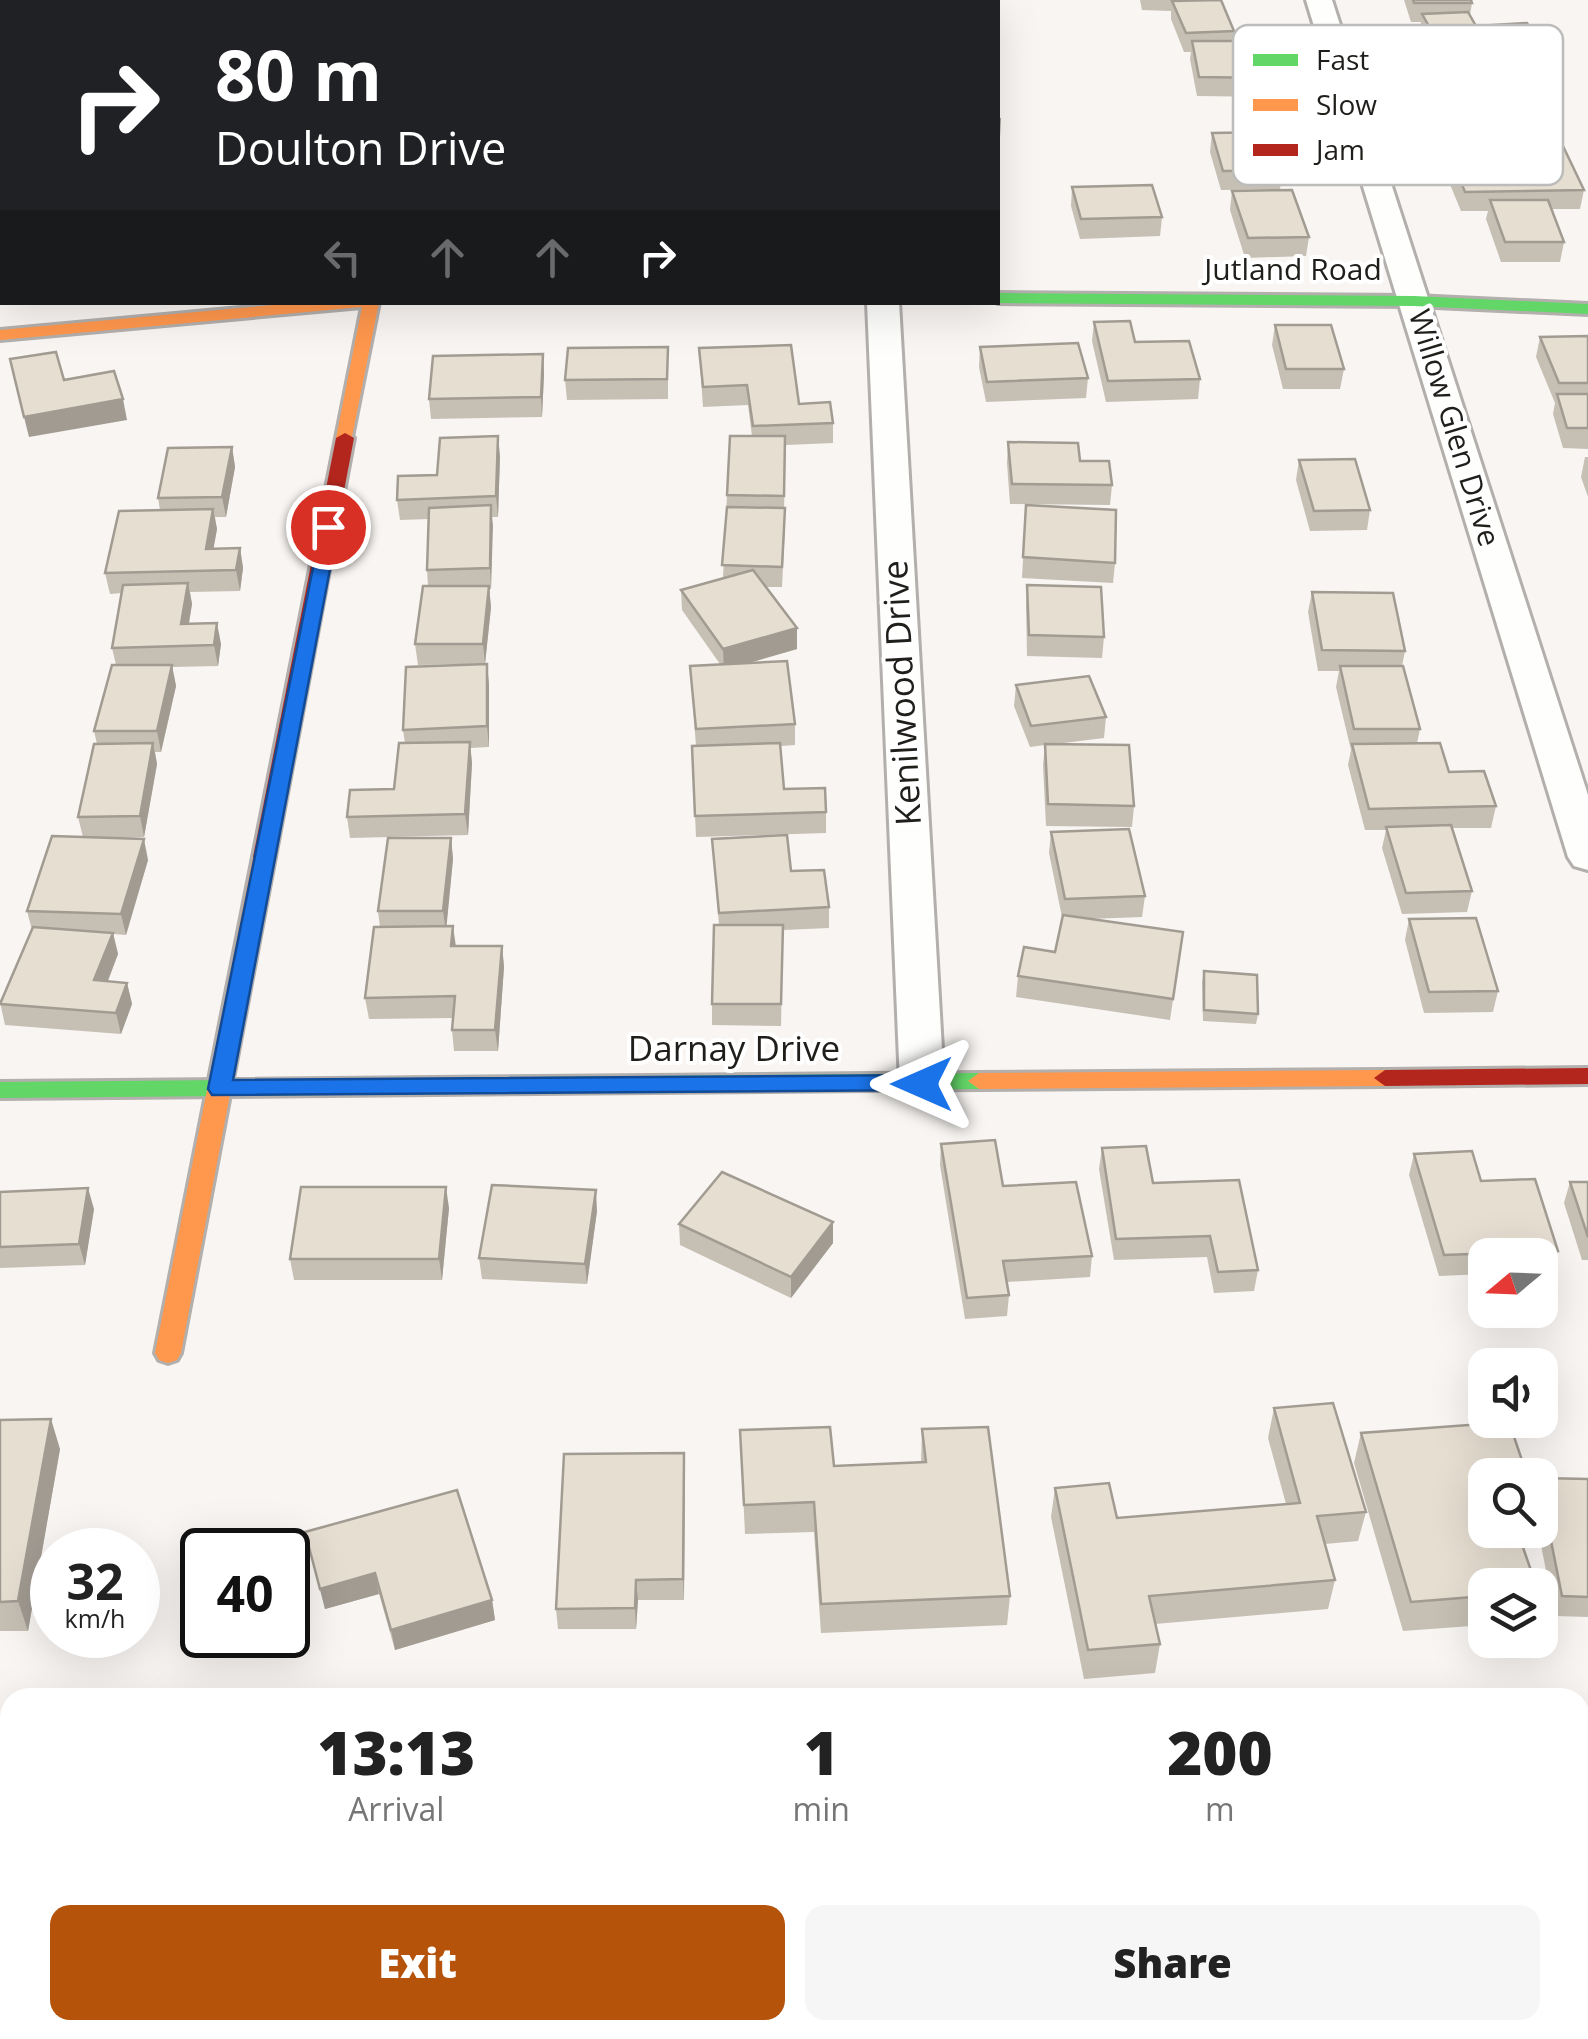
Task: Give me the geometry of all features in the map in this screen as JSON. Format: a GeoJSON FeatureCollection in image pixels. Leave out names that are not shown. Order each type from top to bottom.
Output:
{"type":"FeatureCollection","features":[{"type":"Feature","properties":{"kind":"street","name":"Willow Glen Drive"},"geometry":{"type":"LineString","coordinates":[[1319,0],[1327,25]]}},
{"type":"Feature","properties":{"kind":"street","name":"Willow Glen Drive"},"geometry":{"type":"LineString","coordinates":[[1377,185],[1588,856]]}},
{"type":"Feature","properties":{"kind":"street","name":"Jutland Road"},"geometry":{"type":"LineString","coordinates":[[1000,298],[1414,301],[1588,309]]}},
{"type":"Feature","properties":{"kind":"street"},"geometry":{"type":"LineString","coordinates":[[0,336],[336,305]]}},
{"type":"Feature","properties":{"kind":"street"},"geometry":{"type":"LineString","coordinates":[[168,1353],[368,305]]}},
{"type":"Feature","properties":{"kind":"street","name":"Kenilwood Drive"},"geometry":{"type":"LineString","coordinates":[[883,305],[922,1084]]}},
{"type":"Feature","properties":{"kind":"street","name":"Darnay Drive"},"geometry":{"type":"LineString","coordinates":[[0,1090],[1588,1076]]}},
{"type":"Feature","properties":{"kind":"building"},"geometry":{"type":"Polygon","coordinates":[[[1221,0],[1233,31],[1186,33],[1172,1],[1221,0]]]}},
{"type":"Feature","properties":{"kind":"building"},"geometry":{"type":"Polygon","coordinates":[[[1413,0],[1471,0],[1472,3],[1414,3],[1413,0]]]}},
{"type":"Feature","properties":{"kind":"building"},"geometry":{"type":"Polygon","coordinates":[[[1468,12],[1475,25],[1428,25],[1422,14],[1468,12]]]}},
{"type":"Feature","properties":{"kind":"building"},"geometry":{"type":"Polygon","coordinates":[[[1192,41],[1233,41],[1233,77],[1199,77],[1192,41]]]}},
{"type":"Feature","properties":{"kind":"building"},"geometry":{"type":"Polygon","coordinates":[[[1212,133],[1233,133],[1233,171],[1223,171],[1212,133]]]}},
{"type":"Feature","properties":{"kind":"building"},"geometry":{"type":"Polygon","coordinates":[[[1563,146],[1584,190],[1465,192],[1462,185],[1563,185],[1563,146]]]}},
{"type":"Feature","properties":{"kind":"building"},"geometry":{"type":"Polygon","coordinates":[[[1152,185],[1162,217],[1081,219],[1072,187],[1152,185]]]}},
{"type":"Feature","properties":{"kind":"building"},"geometry":{"type":"Polygon","coordinates":[[[1292,190],[1309,237],[1248,238],[1232,191],[1292,190]]]}},
{"type":"Feature","properties":{"kind":"building"},"geometry":{"type":"Polygon","coordinates":[[[1490,200],[1548,200],[1564,242],[1505,242],[1490,200]]]}},
{"type":"Feature","properties":{"kind":"building"},"geometry":{"type":"Polygon","coordinates":[[[1130,321],[1135,342],[1189,341],[1200,379],[1108,381],[1094,322],[1130,321]]]}},
{"type":"Feature","properties":{"kind":"building"},"geometry":{"type":"Polygon","coordinates":[[[1275,325],[1331,325],[1344,369],[1286,369],[1275,325]]]}},
{"type":"Feature","properties":{"kind":"building"},"geometry":{"type":"Polygon","coordinates":[[[1588,336],[1588,383],[1559,383],[1540,337],[1588,336]]]}},
{"type":"Feature","properties":{"kind":"building"},"geometry":{"type":"Polygon","coordinates":[[[1078,343],[1088,378],[987,382],[980,347],[1078,343]]]}},
{"type":"Feature","properties":{"kind":"building"},"geometry":{"type":"Polygon","coordinates":[[[791,345],[799,404],[830,402],[833,423],[753,426],[747,385],[703,387],[699,348],[791,345]]]}},
{"type":"Feature","properties":{"kind":"building"},"geometry":{"type":"Polygon","coordinates":[[[668,347],[667,379],[565,380],[568,348],[668,347]]]}},
{"type":"Feature","properties":{"kind":"building"},"geometry":{"type":"Polygon","coordinates":[[[56,352],[64,380],[114,371],[123,399],[24,417],[10,359],[56,352]]]}},
{"type":"Feature","properties":{"kind":"building"},"geometry":{"type":"Polygon","coordinates":[[[543,354],[541,397],[429,399],[433,356],[543,354]]]}},
{"type":"Feature","properties":{"kind":"building"},"geometry":{"type":"Polygon","coordinates":[[[1557,394],[1588,394],[1588,428],[1567,428],[1557,394]]]}},
{"type":"Feature","properties":{"kind":"building"},"geometry":{"type":"Polygon","coordinates":[[[498,436],[496,496],[397,500],[398,476],[437,475],[440,438],[498,436]]]}},
{"type":"Feature","properties":{"kind":"building"},"geometry":{"type":"Polygon","coordinates":[[[730,436],[785,436],[784,496],[727,495],[730,436]]]}},
{"type":"Feature","properties":{"kind":"building"},"geometry":{"type":"Polygon","coordinates":[[[1008,442],[1078,443],[1080,461],[1109,461],[1112,485],[1012,484],[1008,442]]]}},
{"type":"Feature","properties":{"kind":"building"},"geometry":{"type":"Polygon","coordinates":[[[232,447],[222,497],[158,498],[168,448],[232,447]]]}},
{"type":"Feature","properties":{"kind":"building"},"geometry":{"type":"Polygon","coordinates":[[[1355,459],[1370,510],[1314,511],[1299,460],[1355,459]]]}},
{"type":"Feature","properties":{"kind":"building"},"geometry":{"type":"Polygon","coordinates":[[[491,505],[490,568],[427,570],[429,508],[491,505]]]}},
{"type":"Feature","properties":{"kind":"building"},"geometry":{"type":"Polygon","coordinates":[[[1026,505],[1116,510],[1115,563],[1023,557],[1026,505]]]}},
{"type":"Feature","properties":{"kind":"building"},"geometry":{"type":"Polygon","coordinates":[[[727,507],[785,508],[782,567],[722,565],[727,507]]]}},
{"type":"Feature","properties":{"kind":"building"},"geometry":{"type":"Polygon","coordinates":[[[213,509],[206,549],[240,548],[236,570],[105,573],[119,511],[213,509]]]}},
{"type":"Feature","properties":{"kind":"building"},"geometry":{"type":"Polygon","coordinates":[[[753,570],[797,628],[723,649],[681,590],[753,570]]]}},
{"type":"Feature","properties":{"kind":"building"},"geometry":{"type":"Polygon","coordinates":[[[188,583],[181,624],[217,623],[214,645],[112,648],[123,585],[188,583]]]}},
{"type":"Feature","properties":{"kind":"building"},"geometry":{"type":"Polygon","coordinates":[[[1027,585],[1101,587],[1104,637],[1029,635],[1027,585]]]}},
{"type":"Feature","properties":{"kind":"building"},"geometry":{"type":"Polygon","coordinates":[[[423,586],[489,586],[483,644],[415,644],[423,586]]]}},
{"type":"Feature","properties":{"kind":"building"},"geometry":{"type":"Polygon","coordinates":[[[1312,592],[1393,593],[1405,651],[1322,650],[1312,592]]]}},
{"type":"Feature","properties":{"kind":"building"},"geometry":{"type":"Polygon","coordinates":[[[787,661],[795,724],[696,729],[690,666],[787,661]]]}},
{"type":"Feature","properties":{"kind":"building"},"geometry":{"type":"Polygon","coordinates":[[[487,664],[487,726],[403,730],[406,667],[487,664]]]}},
{"type":"Feature","properties":{"kind":"building"},"geometry":{"type":"Polygon","coordinates":[[[112,665],[172,665],[157,731],[94,731],[112,665]]]}},
{"type":"Feature","properties":{"kind":"building"},"geometry":{"type":"Polygon","coordinates":[[[1340,666],[1403,666],[1420,729],[1354,729],[1340,666]]]}},
{"type":"Feature","properties":{"kind":"building"},"geometry":{"type":"Polygon","coordinates":[[[1089,676],[1106,717],[1031,726],[1016,685],[1089,676]]]}},
{"type":"Feature","properties":{"kind":"building"},"geometry":{"type":"Polygon","coordinates":[[[470,742],[465,814],[347,817],[350,790],[394,789],[399,743],[470,742]]]}},
{"type":"Feature","properties":{"kind":"building"},"geometry":{"type":"Polygon","coordinates":[[[153,743],[140,816],[78,817],[94,744],[153,743]]]}},
{"type":"Feature","properties":{"kind":"building"},"geometry":{"type":"Polygon","coordinates":[[[780,743],[784,789],[825,788],[826,812],[695,816],[692,746],[780,743]]]}},
{"type":"Feature","properties":{"kind":"building"},"geometry":{"type":"Polygon","coordinates":[[[1440,743],[1449,772],[1484,771],[1496,806],[1369,809],[1352,744],[1440,743]]]}},
{"type":"Feature","properties":{"kind":"building"},"geometry":{"type":"Polygon","coordinates":[[[1045,744],[1129,745],[1134,806],[1048,804],[1045,744]]]}},
{"type":"Feature","properties":{"kind":"building"},"geometry":{"type":"Polygon","coordinates":[[[1451,825],[1472,891],[1406,893],[1386,827],[1451,825]]]}},
{"type":"Feature","properties":{"kind":"building"},"geometry":{"type":"Polygon","coordinates":[[[1129,829],[1145,896],[1065,899],[1051,832],[1129,829]]]}},
{"type":"Feature","properties":{"kind":"building"},"geometry":{"type":"Polygon","coordinates":[[[787,835],[791,871],[824,870],[829,907],[719,913],[712,839],[787,835]]]}},
{"type":"Feature","properties":{"kind":"building"},"geometry":{"type":"Polygon","coordinates":[[[52,836],[144,839],[121,914],[27,911],[52,836]]]}},
{"type":"Feature","properties":{"kind":"building"},"geometry":{"type":"Polygon","coordinates":[[[388,838],[451,838],[443,911],[378,911],[388,838]]]}},
{"type":"Feature","properties":{"kind":"building"},"geometry":{"type":"Polygon","coordinates":[[[1063,915],[1183,932],[1173,999],[1018,976],[1024,947],[1055,952],[1063,915]]]}},
{"type":"Feature","properties":{"kind":"building"},"geometry":{"type":"Polygon","coordinates":[[[1476,918],[1498,991],[1429,992],[1409,919],[1476,918]]]}},
{"type":"Feature","properties":{"kind":"building"},"geometry":{"type":"Polygon","coordinates":[[[714,925],[783,925],[781,1004],[712,1004],[714,925]]]}},
{"type":"Feature","properties":{"kind":"building"},"geometry":{"type":"Polygon","coordinates":[[[453,926],[451,946],[502,946],[495,1030],[452,1030],[455,996],[365,998],[374,927],[453,926]]]}},
{"type":"Feature","properties":{"kind":"building"},"geometry":{"type":"Polygon","coordinates":[[[33,927],[113,933],[94,980],[127,983],[116,1013],[0,1004],[33,927]]]}},
{"type":"Feature","properties":{"kind":"building"},"geometry":{"type":"Polygon","coordinates":[[[1204,971],[1257,975],[1258,1014],[1204,1010],[1204,971]]]}},
{"type":"Feature","properties":{"kind":"building"},"geometry":{"type":"Polygon","coordinates":[[[995,1140],[1003,1186],[1076,1182],[1092,1256],[1003,1261],[1009,1295],[967,1298],[941,1144],[995,1140]]]}},
{"type":"Feature","properties":{"kind":"building"},"geometry":{"type":"Polygon","coordinates":[[[1146,1146],[1153,1183],[1239,1180],[1258,1270],[1218,1272],[1210,1236],[1116,1239],[1102,1148],[1146,1146]]]}},
{"type":"Feature","properties":{"kind":"building"},"geometry":{"type":"Polygon","coordinates":[[[1472,1151],[1481,1181],[1535,1179],[1554,1238],[1468,1238],[1468,1254],[1444,1255],[1414,1154],[1472,1151]]]}},
{"type":"Feature","properties":{"kind":"building"},"geometry":{"type":"Polygon","coordinates":[[[722,1172],[833,1222],[791,1277],[679,1224],[722,1172]]]}},
{"type":"Feature","properties":{"kind":"building"},"geometry":{"type":"Polygon","coordinates":[[[1570,1182],[1588,1182],[1588,1237],[1570,1182]]]}},
{"type":"Feature","properties":{"kind":"building"},"geometry":{"type":"Polygon","coordinates":[[[492,1185],[596,1190],[585,1264],[479,1258],[492,1185]]]}},
{"type":"Feature","properties":{"kind":"building"},"geometry":{"type":"Polygon","coordinates":[[[301,1187],[446,1187],[439,1259],[290,1259],[301,1187]]]}},
{"type":"Feature","properties":{"kind":"building"},"geometry":{"type":"Polygon","coordinates":[[[88,1188],[79,1244],[0,1247],[0,1192],[88,1188]]]}},
{"type":"Feature","properties":{"kind":"building"},"geometry":{"type":"Polygon","coordinates":[[[1333,1403],[1366,1512],[1317,1516],[1335,1580],[1149,1596],[1160,1644],[1088,1650],[1055,1488],[1109,1483],[1117,1518],[1300,1503],[1274,1408],[1333,1403]]]}},
{"type":"Feature","properties":{"kind":"building"},"geometry":{"type":"Polygon","coordinates":[[[51,1419],[18,1601],[0,1602],[0,1420],[51,1419]]]}},
{"type":"Feature","properties":{"kind":"building"},"geometry":{"type":"Polygon","coordinates":[[[1468,1425],[1468,1438],[1514,1438],[1521,1458],[1468,1458],[1468,1548],[1523,1548],[1530,1568],[1468,1568],[1468,1597],[1411,1602],[1361,1433],[1468,1425]]]}},
{"type":"Feature","properties":{"kind":"building"},"geometry":{"type":"Polygon","coordinates":[[[830,1427],[834,1466],[926,1462],[922,1429],[988,1427],[1010,1596],[821,1604],[814,1502],[744,1505],[740,1430],[830,1427]]]}},
{"type":"Feature","properties":{"kind":"building"},"geometry":{"type":"Polygon","coordinates":[[[684,1453],[683,1579],[636,1580],[635,1608],[556,1609],[564,1454],[684,1453]]]}},
{"type":"Feature","properties":{"kind":"building"},"geometry":{"type":"Polygon","coordinates":[[[1558,1478],[1588,1479],[1588,1597],[1562,1596],[1552,1548],[1558,1548],[1558,1478]]]}},
{"type":"Feature","properties":{"kind":"building"},"geometry":{"type":"Polygon","coordinates":[[[457,1490],[492,1600],[391,1630],[375,1573],[320,1589],[310,1551],[310,1531],[457,1490]]]}},
{"type":"Feature","properties":{"kind":"traffic: fast"},"geometry":{"type":"LineString","coordinates":[[1000,298],[1414,301],[1588,309]]}},
{"type":"Feature","properties":{"kind":"traffic: fast"},"geometry":{"type":"LineString","coordinates":[[0,1090],[979,1081]]}},
{"type":"Feature","properties":{"kind":"traffic: slow"},"geometry":{"type":"LineString","coordinates":[[0,335],[333,305]]}},
{"type":"Feature","properties":{"kind":"traffic: slow"},"geometry":{"type":"LineString","coordinates":[[345,438],[370,305]]}},
{"type":"Feature","properties":{"kind":"traffic: slow"},"geometry":{"type":"LineString","coordinates":[[168,1353],[264,857]]}},
{"type":"Feature","properties":{"kind":"traffic: slow"},"geometry":{"type":"LineString","coordinates":[[979,1081],[1385,1078]]}},
{"type":"Feature","properties":{"kind":"traffic: jam"},"geometry":{"type":"LineString","coordinates":[[264,857],[345,438]]}},
{"type":"Feature","properties":{"kind":"traffic: jam"},"geometry":{"type":"LineString","coordinates":[[1385,1078],[1588,1076]]}},
{"type":"Feature","properties":{"kind":"route"},"geometry":{"type":"LineString","coordinates":[[328,527],[220,1089],[922,1084]]}}]}
